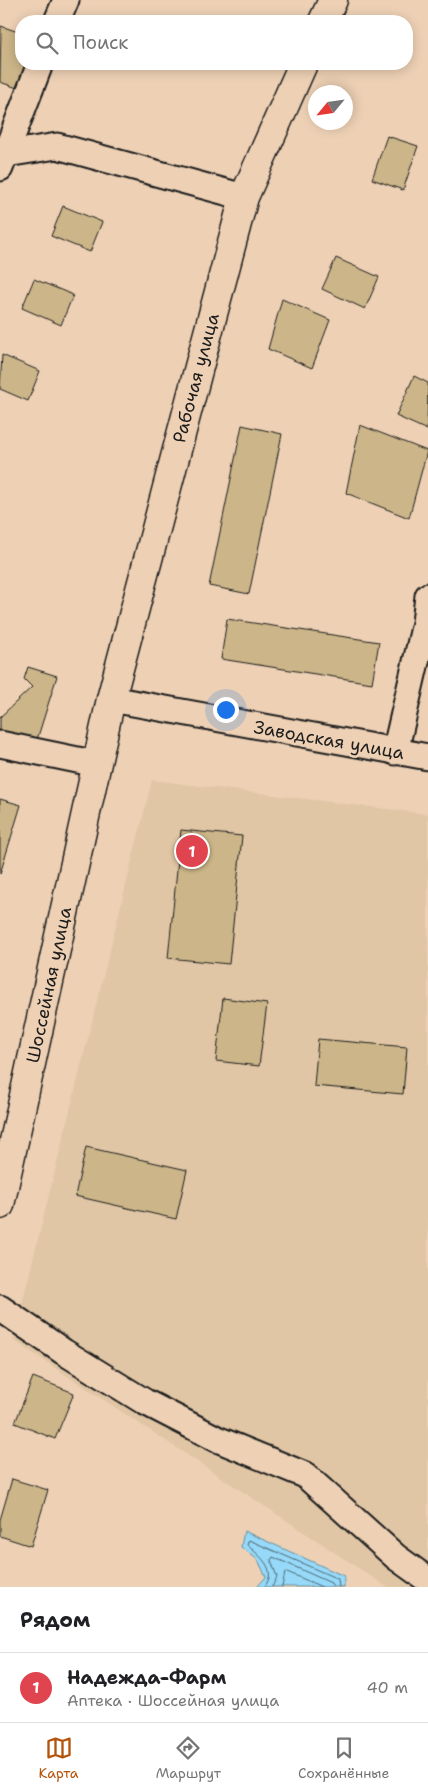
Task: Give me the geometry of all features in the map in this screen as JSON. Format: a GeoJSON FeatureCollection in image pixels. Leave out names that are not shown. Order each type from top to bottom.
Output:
{"type":"FeatureCollection","features":[{"type":"Feature","properties":{"kind":"main road"},"geometry":{"type":"LineString","coordinates":[[326,15],[333,0]]}},
{"type":"Feature","properties":{"kind":"main road","name":"Рабочая улица"},"geometry":{"type":"LineString","coordinates":[[111,699],[244,197],[300,70]]}},
{"type":"Feature","properties":{"kind":"main road","name":"Шоссейная улица"},"geometry":{"type":"LineString","coordinates":[[0,1205],[111,699]]}},
{"type":"Feature","properties":{"kind":"street"},"geometry":{"type":"LineString","coordinates":[[60,15],[66,0]]}},
{"type":"Feature","properties":{"kind":"street"},"geometry":{"type":"LineString","coordinates":[[1,160],[38,70]]}},
{"type":"Feature","properties":{"kind":"street"},"geometry":{"type":"LineString","coordinates":[[1,160],[57,146],[244,197]]}},
{"type":"Feature","properties":{"kind":"street"},"geometry":{"type":"LineString","coordinates":[[395,752],[425,623],[428,596]]}},
{"type":"Feature","properties":{"kind":"street","name":"Заводская улица"},"geometry":{"type":"LineString","coordinates":[[111,699],[428,757]]}},
{"type":"Feature","properties":{"kind":"street"},"geometry":{"type":"LineString","coordinates":[[0,744],[97,764]]}},
{"type":"Feature","properties":{"kind":"street"},"geometry":{"type":"LineString","coordinates":[[0,1308],[64,1352],[145,1402],[217,1439],[305,1475],[396,1557],[428,1580]]}},
{"type":"Feature","properties":{"kind":"shaded area"},"geometry":{"type":"Polygon","coordinates":[[[152,780],[428,814],[428,1587],[387,1587],[13,1340],[152,780]]]}},
{"type":"Feature","properties":{"kind":"water"},"geometry":{"type":"Polygon","coordinates":[[[244,1531],[344,1576],[344,1587],[257,1587],[266,1577],[258,1560],[241,1547],[244,1531]]]}},
{"type":"Feature","properties":{"kind":"building"},"geometry":{"type":"Polygon","coordinates":[[[1,26],[15,31],[15,70],[26,70],[20,89],[0,82],[1,26]]]}},
{"type":"Feature","properties":{"kind":"building"},"geometry":{"type":"Polygon","coordinates":[[[387,136],[418,146],[403,190],[372,179],[387,136]]]}},
{"type":"Feature","properties":{"kind":"building"},"geometry":{"type":"Polygon","coordinates":[[[63,206],[102,222],[90,252],[51,236],[63,206]]]}},
{"type":"Feature","properties":{"kind":"building"},"geometry":{"type":"Polygon","coordinates":[[[336,258],[379,277],[365,309],[322,289],[336,258]]]}},
{"type":"Feature","properties":{"kind":"building"},"geometry":{"type":"Polygon","coordinates":[[[34,279],[73,295],[61,325],[22,308],[34,279]]]}},
{"type":"Feature","properties":{"kind":"building"},"geometry":{"type":"Polygon","coordinates":[[[282,299],[330,320],[312,368],[268,349],[282,299]]]}},
{"type":"Feature","properties":{"kind":"building"},"geometry":{"type":"Polygon","coordinates":[[[2,355],[40,371],[28,401],[0,389],[2,355]]]}},
{"type":"Feature","properties":{"kind":"building"},"geometry":{"type":"Polygon","coordinates":[[[414,376],[428,383],[427,430],[396,416],[414,376]]]}},
{"type":"Feature","properties":{"kind":"building"},"geometry":{"type":"Polygon","coordinates":[[[242,425],[282,434],[249,594],[209,586],[242,425]]]}},
{"type":"Feature","properties":{"kind":"building"},"geometry":{"type":"Polygon","coordinates":[[[360,425],[427,451],[409,518],[346,493],[360,425]]]}},
{"type":"Feature","properties":{"kind":"building"},"geometry":{"type":"Polygon","coordinates":[[[227,619],[379,642],[372,683],[221,659],[227,619]]]}},
{"type":"Feature","properties":{"kind":"building"},"geometry":{"type":"Polygon","coordinates":[[[28,667],[57,676],[35,746],[0,734],[0,717],[32,687],[24,679],[28,667]]]}},
{"type":"Feature","properties":{"kind":"building"},"geometry":{"type":"Polygon","coordinates":[[[0,799],[21,805],[0,874],[0,799]]]}},
{"type":"Feature","properties":{"kind":"building"},"geometry":{"type":"Polygon","coordinates":[[[181,830],[242,836],[229,964],[168,958],[181,830]]]}},
{"type":"Feature","properties":{"kind":"building"},"geometry":{"type":"Polygon","coordinates":[[[223,998],[267,1004],[259,1066],[216,1061],[223,998]]]}},
{"type":"Feature","properties":{"kind":"building"},"geometry":{"type":"Polygon","coordinates":[[[318,1039],[407,1047],[403,1094],[314,1086],[318,1039]]]}},
{"type":"Feature","properties":{"kind":"building"},"geometry":{"type":"Polygon","coordinates":[[[86,1147],[187,1170],[176,1219],[75,1196],[86,1147]]]}},
{"type":"Feature","properties":{"kind":"building"},"geometry":{"type":"Polygon","coordinates":[[[33,1377],[74,1393],[55,1439],[15,1423],[33,1377]]]}},
{"type":"Feature","properties":{"kind":"building"},"geometry":{"type":"Polygon","coordinates":[[[12,1479],[48,1490],[31,1546],[0,1536],[0,1520],[12,1479]]]}},
{"type":"Feature","properties":{"kind":"place","name":"Надежда-Фарм"},"geometry":{"type":"Point","coordinates":[192,851]}}]}
